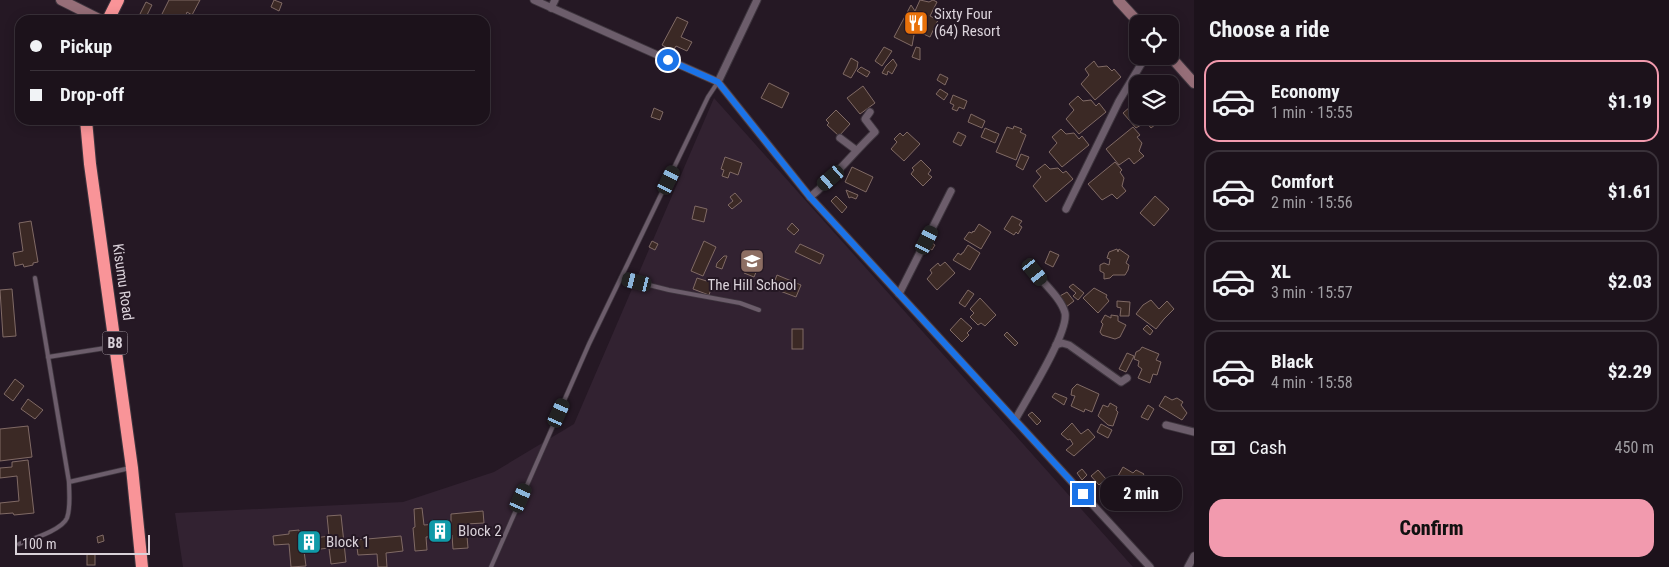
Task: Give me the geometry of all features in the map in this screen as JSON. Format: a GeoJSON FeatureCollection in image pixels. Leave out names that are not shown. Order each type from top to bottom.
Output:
{"type":"FeatureCollection","features":[{"type":"Feature","properties":{"kind":"highway"},"geometry":{"type":"LineString","coordinates":[[110,15],[118,0]]}},
{"type":"Feature","properties":{"kind":"highway","name":"Kisumu Road"},"geometry":{"type":"LineString","coordinates":[[86,125],[90,164],[132,468],[142,567]]}},
{"type":"Feature","properties":{"kind":"street"},"geometry":{"type":"LineString","coordinates":[[61,0],[91,15]]}},
{"type":"Feature","properties":{"kind":"street"},"geometry":{"type":"LineString","coordinates":[[534,0],[718,82],[810,197],[1150,567]]}},
{"type":"Feature","properties":{"kind":"street"},"geometry":{"type":"LineString","coordinates":[[551,8],[554,0]]}},
{"type":"Feature","properties":{"kind":"street"},"geometry":{"type":"LineString","coordinates":[[718,82],[757,0]]}},
{"type":"Feature","properties":{"kind":"street"},"geometry":{"type":"LineString","coordinates":[[1118,0],[1132,15]]}},
{"type":"Feature","properties":{"kind":"street"},"geometry":{"type":"LineString","coordinates":[[1066,209],[1119,101],[1141,65]]}},
{"type":"Feature","properties":{"kind":"street"},"geometry":{"type":"LineString","coordinates":[[1178,65],[1194,83]]}},
{"type":"Feature","properties":{"kind":"street"},"geometry":{"type":"LineString","coordinates":[[810,197],[875,132],[865,119],[870,112]]}},
{"type":"Feature","properties":{"kind":"street"},"geometry":{"type":"LineString","coordinates":[[840,138],[856,150]]}},
{"type":"Feature","properties":{"kind":"street"},"geometry":{"type":"LineString","coordinates":[[899,294],[951,191]]}},
{"type":"Feature","properties":{"kind":"street"},"geometry":{"type":"LineString","coordinates":[[1015,420],[1056,345],[1064,325],[1065,313],[1058,300],[1035,272]]}},
{"type":"Feature","properties":{"kind":"street"},"geometry":{"type":"LineString","coordinates":[[1056,345],[1062,343],[1069,345],[1121,382],[1127,378]]}},
{"type":"Feature","properties":{"kind":"street"},"geometry":{"type":"LineString","coordinates":[[1166,425],[1194,432]]}},
{"type":"Feature","properties":{"kind":"street"},"geometry":{"type":"LineString","coordinates":[[1188,567],[1194,556]]}},
{"type":"Feature","properties":{"kind":"lane"},"geometry":{"type":"LineString","coordinates":[[491,567],[589,344],[708,97],[718,82]]}},
{"type":"Feature","properties":{"kind":"lane"},"geometry":{"type":"LineString","coordinates":[[19,544],[61,526],[67,519],[69,510],[70,482],[35,278]]}},
{"type":"Feature","properties":{"kind":"lane"},"geometry":{"type":"LineString","coordinates":[[621,278],[669,290],[740,303],[759,310]]}},
{"type":"Feature","properties":{"kind":"lane"},"geometry":{"type":"LineString","coordinates":[[48,357],[115,347]]}},
{"type":"Feature","properties":{"kind":"lane"},"geometry":{"type":"LineString","coordinates":[[70,482],[132,468]]}},
{"type":"Feature","properties":{"kind":"shaded area","name":"The Hill School"},"geometry":{"type":"Polygon","coordinates":[[[714,98],[1133,567],[183,567],[175,513],[403,502],[494,472],[574,424],[714,98]]]}},
{"type":"Feature","properties":{"kind":"building"},"geometry":{"type":"Polygon","coordinates":[[[169,0],[200,0],[192,15],[187,12],[186,15],[162,15],[169,0]]]}},
{"type":"Feature","properties":{"kind":"building"},"geometry":{"type":"Polygon","coordinates":[[[274,0],[282,3],[279,11],[271,7],[274,0]]]}},
{"type":"Feature","properties":{"kind":"building"},"geometry":{"type":"Polygon","coordinates":[[[920,0],[929,2],[933,0],[937,2],[930,16],[938,20],[930,37],[917,31],[914,35],[912,46],[894,37],[911,5],[915,11],[920,0]]]}},
{"type":"Feature","properties":{"kind":"building"},"geometry":{"type":"Polygon","coordinates":[[[146,2],[152,5],[147,15],[140,14],[146,2]]]}},
{"type":"Feature","properties":{"kind":"building"},"geometry":{"type":"Polygon","coordinates":[[[677,17],[688,22],[681,37],[692,42],[687,51],[676,46],[673,51],[662,45],[677,17]]]}},
{"type":"Feature","properties":{"kind":"building"},"geometry":{"type":"Polygon","coordinates":[[[884,47],[892,51],[882,66],[875,61],[884,47]]]}},
{"type":"Feature","properties":{"kind":"building"},"geometry":{"type":"Polygon","coordinates":[[[916,47],[920,48],[920,60],[912,57],[916,47]]]}},
{"type":"Feature","properties":{"kind":"building"},"geometry":{"type":"Polygon","coordinates":[[[851,58],[858,62],[851,78],[843,74],[851,58]]]}},
{"type":"Feature","properties":{"kind":"building"},"geometry":{"type":"Polygon","coordinates":[[[893,59],[897,65],[892,74],[888,71],[887,75],[882,73],[886,66],[893,59]]]}},
{"type":"Feature","properties":{"kind":"building"},"geometry":{"type":"Polygon","coordinates":[[[1094,61],[1098,67],[1107,66],[1112,71],[1114,69],[1121,77],[1095,100],[1081,84],[1089,75],[1085,69],[1094,61]]]}},
{"type":"Feature","properties":{"kind":"building"},"geometry":{"type":"Polygon","coordinates":[[[861,67],[870,72],[867,77],[857,71],[861,67]]]}},
{"type":"Feature","properties":{"kind":"building"},"geometry":{"type":"Polygon","coordinates":[[[940,74],[948,78],[945,85],[937,80],[940,74]]]}},
{"type":"Feature","properties":{"kind":"building"},"geometry":{"type":"Polygon","coordinates":[[[769,83],[789,93],[782,108],[761,98],[769,83]]]}},
{"type":"Feature","properties":{"kind":"building"},"geometry":{"type":"Polygon","coordinates":[[[863,86],[875,103],[860,114],[847,98],[863,86]]]}},
{"type":"Feature","properties":{"kind":"building"},"geometry":{"type":"Polygon","coordinates":[[[940,89],[948,94],[944,100],[936,94],[940,89]]]}},
{"type":"Feature","properties":{"kind":"building"},"geometry":{"type":"Polygon","coordinates":[[[953,95],[967,101],[964,109],[959,107],[957,111],[952,109],[954,105],[950,103],[953,95]]]}},
{"type":"Feature","properties":{"kind":"building"},"geometry":{"type":"Polygon","coordinates":[[[1078,96],[1083,101],[1091,100],[1096,106],[1099,103],[1106,112],[1079,134],[1066,119],[1074,110],[1069,104],[1078,96]]]}},
{"type":"Feature","properties":{"kind":"building"},"geometry":{"type":"Polygon","coordinates":[[[654,108],[663,112],[660,120],[651,117],[654,108]]]}},
{"type":"Feature","properties":{"kind":"building"},"geometry":{"type":"Polygon","coordinates":[[[1129,108],[1129,120],[1123,113],[1129,108]]]}},
{"type":"Feature","properties":{"kind":"building"},"geometry":{"type":"Polygon","coordinates":[[[836,110],[850,124],[839,136],[827,125],[829,123],[826,120],[836,110]]]}},
{"type":"Feature","properties":{"kind":"building"},"geometry":{"type":"Polygon","coordinates":[[[971,114],[985,121],[982,128],[968,122],[971,114]]]}},
{"type":"Feature","properties":{"kind":"building"},"geometry":{"type":"Polygon","coordinates":[[[1014,126],[1022,129],[1020,132],[1026,135],[1016,160],[996,152],[1007,127],[1013,129],[1014,126]]]}},
{"type":"Feature","properties":{"kind":"building"},"geometry":{"type":"Polygon","coordinates":[[[1133,127],[1140,135],[1137,137],[1142,143],[1139,151],[1144,156],[1134,164],[1129,158],[1119,165],[1106,149],[1133,127]]]}},
{"type":"Feature","properties":{"kind":"building"},"geometry":{"type":"Polygon","coordinates":[[[985,128],[999,134],[995,143],[981,137],[985,128]]]}},
{"type":"Feature","properties":{"kind":"building"},"geometry":{"type":"Polygon","coordinates":[[[1061,129],[1066,134],[1074,133],[1079,139],[1082,136],[1089,145],[1062,167],[1049,152],[1057,143],[1052,137],[1061,129]]]}},
{"type":"Feature","properties":{"kind":"building"},"geometry":{"type":"Polygon","coordinates":[[[907,132],[920,144],[904,161],[891,149],[897,142],[894,139],[900,133],[903,136],[907,132]]]}},
{"type":"Feature","properties":{"kind":"building"},"geometry":{"type":"Polygon","coordinates":[[[958,132],[966,136],[961,146],[953,142],[958,132]]]}},
{"type":"Feature","properties":{"kind":"building"},"geometry":{"type":"Polygon","coordinates":[[[1021,154],[1029,157],[1023,170],[1016,166],[1021,154]]]}},
{"type":"Feature","properties":{"kind":"building"},"geometry":{"type":"Polygon","coordinates":[[[725,157],[742,163],[738,175],[730,172],[728,178],[722,176],[724,170],[721,169],[725,157]]]}},
{"type":"Feature","properties":{"kind":"building"},"geometry":{"type":"Polygon","coordinates":[[[921,160],[931,170],[928,174],[932,177],[923,186],[911,174],[914,170],[912,168],[921,160]]]}},
{"type":"Feature","properties":{"kind":"building"},"geometry":{"type":"Polygon","coordinates":[[[1115,162],[1122,170],[1120,172],[1124,178],[1122,186],[1126,191],[1117,199],[1112,194],[1102,200],[1088,184],[1115,162]]]}},
{"type":"Feature","properties":{"kind":"building"},"geometry":{"type":"Polygon","coordinates":[[[1045,164],[1050,169],[1058,168],[1063,173],[1066,171],[1073,179],[1046,202],[1033,186],[1041,177],[1036,171],[1045,164]]]}},
{"type":"Feature","properties":{"kind":"building"},"geometry":{"type":"Polygon","coordinates":[[[852,167],[873,177],[866,192],[845,182],[852,167]]]}},
{"type":"Feature","properties":{"kind":"building"},"geometry":{"type":"Polygon","coordinates":[[[846,190],[858,195],[856,199],[849,198],[846,190]]]}},
{"type":"Feature","properties":{"kind":"building"},"geometry":{"type":"Polygon","coordinates":[[[735,193],[742,201],[732,209],[728,205],[733,201],[730,197],[735,193]]]}},
{"type":"Feature","properties":{"kind":"building"},"geometry":{"type":"Polygon","coordinates":[[[836,196],[847,207],[842,213],[831,201],[836,196]]]}},
{"type":"Feature","properties":{"kind":"building"},"geometry":{"type":"Polygon","coordinates":[[[1155,196],[1169,209],[1154,226],[1140,213],[1155,196]]]}},
{"type":"Feature","properties":{"kind":"building"},"geometry":{"type":"Polygon","coordinates":[[[695,206],[707,209],[704,222],[692,219],[695,206]]]}},
{"type":"Feature","properties":{"kind":"building"},"geometry":{"type":"Polygon","coordinates":[[[1012,216],[1022,221],[1019,225],[1022,227],[1018,234],[1016,232],[1014,235],[1004,229],[1012,216]]]}},
{"type":"Feature","properties":{"kind":"building"},"geometry":{"type":"Polygon","coordinates":[[[31,221],[38,262],[24,267],[23,264],[15,266],[13,253],[23,251],[19,223],[31,221]]]}},
{"type":"Feature","properties":{"kind":"building"},"geometry":{"type":"Polygon","coordinates":[[[792,223],[799,230],[794,235],[787,229],[792,223]]]}},
{"type":"Feature","properties":{"kind":"building"},"geometry":{"type":"Polygon","coordinates":[[[979,224],[991,232],[981,249],[964,239],[969,232],[974,232],[979,224]]]}},
{"type":"Feature","properties":{"kind":"building"},"geometry":{"type":"Polygon","coordinates":[[[652,241],[658,244],[655,250],[649,247],[652,241]]]}},
{"type":"Feature","properties":{"kind":"building"},"geometry":{"type":"Polygon","coordinates":[[[704,241],[716,247],[703,276],[691,271],[704,241]]]}},
{"type":"Feature","properties":{"kind":"building"},"geometry":{"type":"Polygon","coordinates":[[[929,241],[935,245],[932,250],[926,246],[929,241]]]}},
{"type":"Feature","properties":{"kind":"building"},"geometry":{"type":"Polygon","coordinates":[[[800,244],[824,255],[820,264],[795,252],[800,244]]]}},
{"type":"Feature","properties":{"kind":"building"},"geometry":{"type":"Polygon","coordinates":[[[968,245],[980,253],[970,270],[953,260],[958,253],[961,255],[963,253],[968,245]]]}},
{"type":"Feature","properties":{"kind":"building"},"geometry":{"type":"Polygon","coordinates":[[[1117,249],[1118,252],[1119,249],[1129,256],[1126,263],[1129,265],[1128,270],[1125,275],[1113,275],[1110,278],[1104,279],[1104,273],[1100,271],[1100,265],[1104,263],[1109,265],[1110,259],[1107,258],[1109,252],[1117,249]]]}},
{"type":"Feature","properties":{"kind":"building"},"geometry":{"type":"Polygon","coordinates":[[[1050,251],[1059,255],[1053,267],[1045,263],[1050,251]]]}},
{"type":"Feature","properties":{"kind":"building"},"geometry":{"type":"Polygon","coordinates":[[[724,256],[727,256],[722,269],[716,267],[717,263],[724,256]]]}},
{"type":"Feature","properties":{"kind":"building"},"geometry":{"type":"Polygon","coordinates":[[[945,262],[955,273],[937,290],[927,279],[932,273],[930,270],[938,263],[940,266],[945,262]]]}},
{"type":"Feature","properties":{"kind":"building"},"geometry":{"type":"Polygon","coordinates":[[[747,266],[757,270],[754,277],[744,273],[747,266]]]}},
{"type":"Feature","properties":{"kind":"building"},"geometry":{"type":"Polygon","coordinates":[[[777,275],[801,285],[796,297],[772,288],[777,275]]]}},
{"type":"Feature","properties":{"kind":"building"},"geometry":{"type":"Polygon","coordinates":[[[697,278],[713,283],[709,295],[693,289],[697,278]]]}},
{"type":"Feature","properties":{"kind":"building"},"geometry":{"type":"Polygon","coordinates":[[[1073,284],[1084,293],[1078,300],[1073,296],[1076,293],[1069,287],[1073,284]]]}},
{"type":"Feature","properties":{"kind":"building"},"geometry":{"type":"Polygon","coordinates":[[[1094,288],[1107,295],[1106,297],[1109,301],[1098,313],[1083,298],[1094,288]]]}},
{"type":"Feature","properties":{"kind":"building"},"geometry":{"type":"Polygon","coordinates":[[[12,289],[16,336],[3,337],[0,290],[12,289]]]}},
{"type":"Feature","properties":{"kind":"building"},"geometry":{"type":"Polygon","coordinates":[[[968,290],[974,294],[965,307],[959,303],[968,290]]]}},
{"type":"Feature","properties":{"kind":"building"},"geometry":{"type":"Polygon","coordinates":[[[1067,292],[1074,301],[1066,307],[1058,297],[1067,292]]]}},
{"type":"Feature","properties":{"kind":"building"},"geometry":{"type":"Polygon","coordinates":[[[980,298],[996,315],[985,326],[981,323],[978,325],[970,317],[974,313],[970,309],[980,298]]]}},
{"type":"Feature","properties":{"kind":"building"},"geometry":{"type":"Polygon","coordinates":[[[1151,300],[1159,309],[1167,301],[1174,309],[1156,329],[1136,314],[1143,305],[1151,300]]]}},
{"type":"Feature","properties":{"kind":"building"},"geometry":{"type":"Polygon","coordinates":[[[1117,301],[1130,302],[1129,316],[1120,316],[1121,308],[1117,307],[1117,301]]]}},
{"type":"Feature","properties":{"kind":"building"},"geometry":{"type":"Polygon","coordinates":[[[1105,315],[1111,318],[1111,315],[1118,316],[1118,321],[1126,325],[1120,337],[1115,339],[1102,335],[1100,332],[1103,324],[1101,322],[1105,315]]]}},
{"type":"Feature","properties":{"kind":"building"},"geometry":{"type":"Polygon","coordinates":[[[961,318],[972,328],[967,333],[969,335],[962,342],[950,330],[961,318]]]}},
{"type":"Feature","properties":{"kind":"building"},"geometry":{"type":"Polygon","coordinates":[[[1147,325],[1153,331],[1150,335],[1143,329],[1147,325]]]}},
{"type":"Feature","properties":{"kind":"building"},"geometry":{"type":"Polygon","coordinates":[[[792,329],[803,329],[803,349],[792,349],[792,329]]]}},
{"type":"Feature","properties":{"kind":"building"},"geometry":{"type":"Polygon","coordinates":[[[1007,332],[1018,343],[1015,346],[1004,335],[1007,332]]]}},
{"type":"Feature","properties":{"kind":"building"},"geometry":{"type":"Polygon","coordinates":[[[1142,347],[1159,354],[1156,360],[1161,362],[1157,375],[1153,374],[1150,383],[1138,378],[1142,369],[1138,366],[1139,361],[1134,359],[1136,352],[1142,347]]]}},
{"type":"Feature","properties":{"kind":"building"},"geometry":{"type":"Polygon","coordinates":[[[1127,353],[1134,356],[1126,372],[1119,369],[1127,353]]]}},
{"type":"Feature","properties":{"kind":"building"},"geometry":{"type":"Polygon","coordinates":[[[15,379],[24,386],[13,401],[4,394],[15,379]]]}},
{"type":"Feature","properties":{"kind":"building"},"geometry":{"type":"Polygon","coordinates":[[[1077,384],[1099,394],[1092,412],[1085,409],[1084,412],[1071,406],[1075,396],[1071,395],[1072,389],[1077,384]]]}},
{"type":"Feature","properties":{"kind":"building"},"geometry":{"type":"Polygon","coordinates":[[[1055,393],[1067,398],[1064,405],[1052,397],[1055,393]]]}},
{"type":"Feature","properties":{"kind":"building"},"geometry":{"type":"Polygon","coordinates":[[[1165,396],[1172,400],[1177,398],[1183,402],[1181,405],[1187,413],[1182,420],[1159,406],[1165,396]]]}},
{"type":"Feature","properties":{"kind":"building"},"geometry":{"type":"Polygon","coordinates":[[[28,399],[43,410],[35,419],[21,409],[28,399]]]}},
{"type":"Feature","properties":{"kind":"building"},"geometry":{"type":"Polygon","coordinates":[[[1110,403],[1117,407],[1116,410],[1118,412],[1113,426],[1108,425],[1098,416],[1103,405],[1108,407],[1110,403]]]}},
{"type":"Feature","properties":{"kind":"building"},"geometry":{"type":"Polygon","coordinates":[[[1148,405],[1154,409],[1148,420],[1141,417],[1148,405]]]}},
{"type":"Feature","properties":{"kind":"building"},"geometry":{"type":"Polygon","coordinates":[[[1032,412],[1041,421],[1037,425],[1028,415],[1032,412]]]}},
{"type":"Feature","properties":{"kind":"building"},"geometry":{"type":"Polygon","coordinates":[[[1072,423],[1081,434],[1088,429],[1095,437],[1074,456],[1066,450],[1073,444],[1070,439],[1068,440],[1061,434],[1072,423]]]}},
{"type":"Feature","properties":{"kind":"building"},"geometry":{"type":"Polygon","coordinates":[[[1101,424],[1112,430],[1108,438],[1097,432],[1101,424]]]}},
{"type":"Feature","properties":{"kind":"building"},"geometry":{"type":"Polygon","coordinates":[[[28,426],[32,457],[0,461],[0,429],[28,426]]]}},
{"type":"Feature","properties":{"kind":"building"},"geometry":{"type":"Polygon","coordinates":[[[28,460],[34,513],[0,514],[0,503],[19,501],[17,476],[0,478],[0,468],[12,467],[12,462],[28,460]]]}},
{"type":"Feature","properties":{"kind":"building"},"geometry":{"type":"Polygon","coordinates":[[[1123,467],[1133,473],[1136,470],[1144,474],[1142,477],[1150,481],[1145,490],[1118,476],[1123,467]]]}},
{"type":"Feature","properties":{"kind":"building"},"geometry":{"type":"Polygon","coordinates":[[[1082,469],[1087,475],[1082,480],[1077,473],[1082,469]]]}},
{"type":"Feature","properties":{"kind":"building"},"geometry":{"type":"Polygon","coordinates":[[[1098,470],[1106,479],[1099,485],[1091,476],[1098,470]]]}},
{"type":"Feature","properties":{"kind":"building","name":"Block 2"},"geometry":{"type":"Polygon","coordinates":[[[422,508],[424,525],[451,523],[451,514],[483,511],[484,523],[466,524],[468,548],[453,549],[452,535],[426,537],[427,550],[415,551],[414,509],[422,508]]]}},
{"type":"Feature","properties":{"kind":"building","name":"Block 1"},"geometry":{"type":"Polygon","coordinates":[[[341,515],[346,562],[331,564],[329,548],[304,551],[306,566],[291,567],[289,544],[274,545],[273,536],[289,534],[289,531],[299,530],[300,540],[329,536],[327,516],[341,515]]]}},
{"type":"Feature","properties":{"kind":"building"},"geometry":{"type":"Polygon","coordinates":[[[103,535],[104,541],[98,543],[97,537],[103,535]]]}},
{"type":"Feature","properties":{"kind":"building"},"geometry":{"type":"Polygon","coordinates":[[[401,536],[403,551],[386,553],[387,567],[378,567],[377,554],[358,555],[356,540],[401,536]]]}},
{"type":"Feature","properties":{"kind":"building"},"geometry":{"type":"Polygon","coordinates":[[[87,554],[95,554],[95,565],[87,565],[87,554]]]}},
{"type":"Feature","properties":{"kind":"place","name":"Sixty Four (64) Resort"},"geometry":{"type":"Point","coordinates":[916,23]}},
{"type":"Feature","properties":{"kind":"place","name":"The Hill School"},"geometry":{"type":"Point","coordinates":[752,261]}},
{"type":"Feature","properties":{"kind":"place","name":"Block 2"},"geometry":{"type":"Point","coordinates":[440,531]}},
{"type":"Feature","properties":{"kind":"place","name":"Block 1"},"geometry":{"type":"Point","coordinates":[309,542]}},
{"type":"Feature","properties":{"kind":"route"},"geometry":{"type":"LineString","coordinates":[[668,60],[718,82],[810,197],[1083,494]]}}]}
